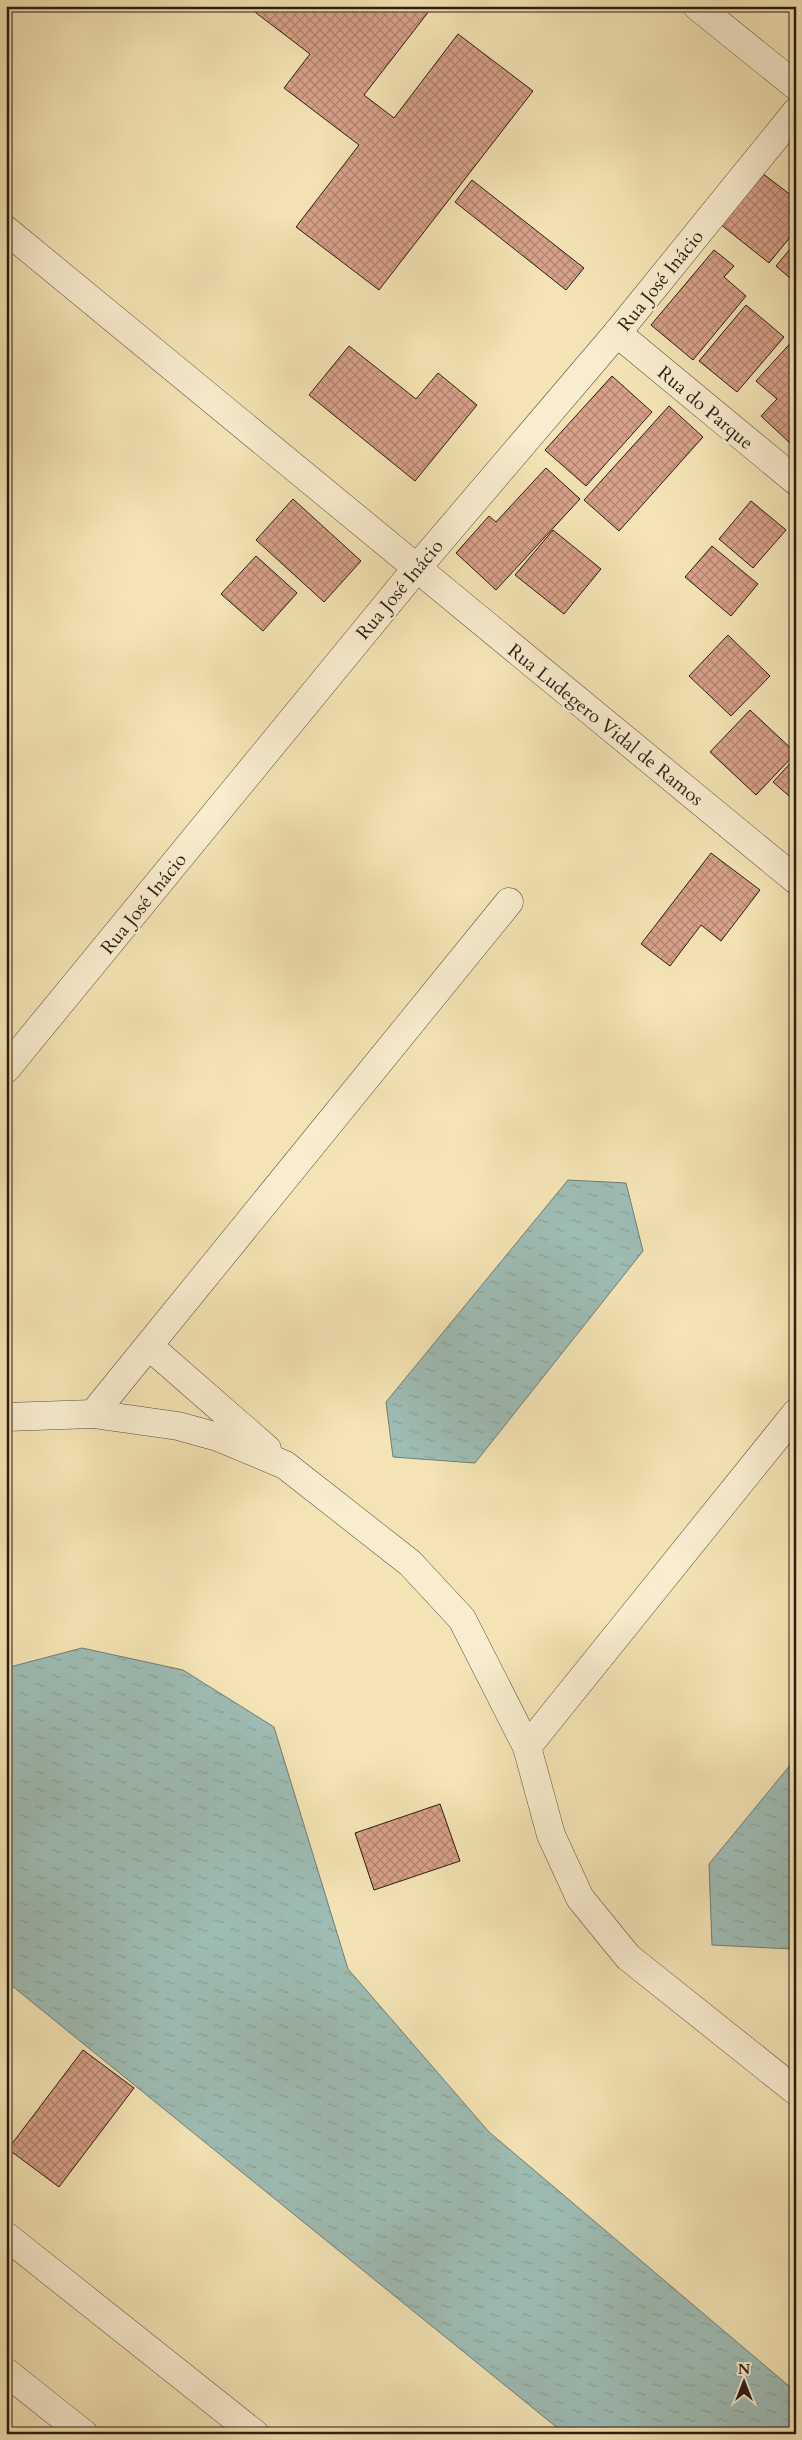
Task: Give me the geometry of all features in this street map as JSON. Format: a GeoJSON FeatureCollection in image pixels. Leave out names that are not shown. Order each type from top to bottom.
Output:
{"type":"FeatureCollection","features":[{"type":"Feature","properties":{"kind":"street"},"geometry":{"type":"LineString","coordinates":[[698,6],[796,86]]}},
{"type":"Feature","properties":{"kind":"street","name":"Rua José Inácio"},"geometry":{"type":"LineString","coordinates":[[6,1069],[416,569],[617,333],[796,112]]}},
{"type":"Feature","properties":{"kind":"street","name":"Rua Ludegero Vidal de Ramos"},"geometry":{"type":"LineString","coordinates":[[6,230],[796,880]]}},
{"type":"Feature","properties":{"kind":"street","name":"Rua do Parque"},"geometry":{"type":"LineString","coordinates":[[617,333],[796,481]]}},
{"type":"Feature","properties":{"kind":"street"},"geometry":{"type":"LineString","coordinates":[[93,1414],[509,902]]}},
{"type":"Feature","properties":{"kind":"street"},"geometry":{"type":"LineString","coordinates":[[149,1346],[285,1465],[410,1562],[462,1618],[527,1747],[550,1835],[580,1898],[628,1957],[796,2092]]}},
{"type":"Feature","properties":{"kind":"street"},"geometry":{"type":"LineString","coordinates":[[527,1747],[796,1413]]}},
{"type":"Feature","properties":{"kind":"street"},"geometry":{"type":"LineString","coordinates":[[6,1418],[93,1414],[178,1426],[210,1435],[285,1465]]}},
{"type":"Feature","properties":{"kind":"street"},"geometry":{"type":"LineString","coordinates":[[6,2236],[256,2434]]}},
{"type":"Feature","properties":{"kind":"street"},"geometry":{"type":"LineString","coordinates":[[6,2372],[84,2434]]}},
{"type":"Feature","properties":{"kind":"water"},"geometry":{"type":"Polygon","coordinates":[[[568,1180],[626,1183],[643,1251],[475,1463],[393,1457],[386,1402],[568,1180]]]}},
{"type":"Feature","properties":{"kind":"water"},"geometry":{"type":"Polygon","coordinates":[[[82,1648],[183,1670],[274,1727],[348,1969],[489,2132],[796,2392],[796,2434],[565,2434],[6,1981],[6,1668],[82,1648]]]}},
{"type":"Feature","properties":{"kind":"water"},"geometry":{"type":"Polygon","coordinates":[[[796,1758],[796,1944],[792,1949],[712,1945],[709,1864],[796,1758]]]}},
{"type":"Feature","properties":{"kind":"building"},"geometry":{"type":"Polygon","coordinates":[[[247,6],[433,6],[364,95],[394,118],[458,34],[533,91],[379,290],[296,227],[359,145],[284,88],[310,54],[247,6]]]}},
{"type":"Feature","properties":{"kind":"building"},"geometry":{"type":"Polygon","coordinates":[[[762,173],[796,199],[796,230],[769,263],[720,224],[762,173]]]}},
{"type":"Feature","properties":{"kind":"building"},"geometry":{"type":"Polygon","coordinates":[[[472,180],[584,268],[566,290],[455,202],[472,180]]]}},
{"type":"Feature","properties":{"kind":"building"},"geometry":{"type":"Polygon","coordinates":[[[796,242],[796,283],[776,266],[796,242]]]}},
{"type":"Feature","properties":{"kind":"building"},"geometry":{"type":"Polygon","coordinates":[[[714,250],[734,266],[724,277],[746,296],[693,360],[651,325],[714,250]]]}},
{"type":"Feature","properties":{"kind":"building"},"geometry":{"type":"Polygon","coordinates":[[[746,305],[784,337],[737,392],[699,361],[746,305]]]}},
{"type":"Feature","properties":{"kind":"building"},"geometry":{"type":"Polygon","coordinates":[[[796,337],[796,439],[791,444],[761,416],[777,399],[756,381],[796,337]]]}},
{"type":"Feature","properties":{"kind":"building"},"geometry":{"type":"Polygon","coordinates":[[[349,346],[416,399],[438,373],[477,405],[415,481],[309,395],[349,346]]]}},
{"type":"Feature","properties":{"kind":"building"},"geometry":{"type":"Polygon","coordinates":[[[612,376],[652,412],[586,486],[545,450],[612,376]]]}},
{"type":"Feature","properties":{"kind":"building"},"geometry":{"type":"Polygon","coordinates":[[[669,406],[703,437],[619,531],[584,500],[669,406]]]}},
{"type":"Feature","properties":{"kind":"building"},"geometry":{"type":"Polygon","coordinates":[[[546,468],[580,499],[496,590],[456,553],[489,516],[496,522],[546,468]]]}},
{"type":"Feature","properties":{"kind":"building"},"geometry":{"type":"Polygon","coordinates":[[[293,499],[361,561],[324,602],[256,540],[293,499]]]}},
{"type":"Feature","properties":{"kind":"building"},"geometry":{"type":"Polygon","coordinates":[[[751,501],[786,530],[753,568],[719,539],[751,501]]]}},
{"type":"Feature","properties":{"kind":"building"},"geometry":{"type":"Polygon","coordinates":[[[553,530],[601,569],[564,614],[515,575],[553,530]]]}},
{"type":"Feature","properties":{"kind":"building"},"geometry":{"type":"Polygon","coordinates":[[[712,546],[758,584],[731,616],[685,577],[712,546]]]}},
{"type":"Feature","properties":{"kind":"building"},"geometry":{"type":"Polygon","coordinates":[[[256,556],[297,593],[263,631],[221,594],[256,556]]]}},
{"type":"Feature","properties":{"kind":"building"},"geometry":{"type":"Polygon","coordinates":[[[728,635],[770,676],[731,716],[689,676],[728,635]]]}},
{"type":"Feature","properties":{"kind":"building"},"geometry":{"type":"Polygon","coordinates":[[[750,710],[796,753],[756,795],[710,752],[750,710]]]}},
{"type":"Feature","properties":{"kind":"building"},"geometry":{"type":"Polygon","coordinates":[[[796,757],[796,802],[773,782],[796,757]]]}},
{"type":"Feature","properties":{"kind":"building"},"geometry":{"type":"Polygon","coordinates":[[[711,853],[760,890],[721,941],[701,925],[670,966],[641,944],[711,853]]]}},
{"type":"Feature","properties":{"kind":"building"},"geometry":{"type":"Polygon","coordinates":[[[440,1804],[460,1861],[374,1890],[355,1833],[440,1804]]]}},
{"type":"Feature","properties":{"kind":"building"},"geometry":{"type":"Polygon","coordinates":[[[83,2050],[134,2088],[59,2187],[8,2149],[83,2050]]]}}]}
